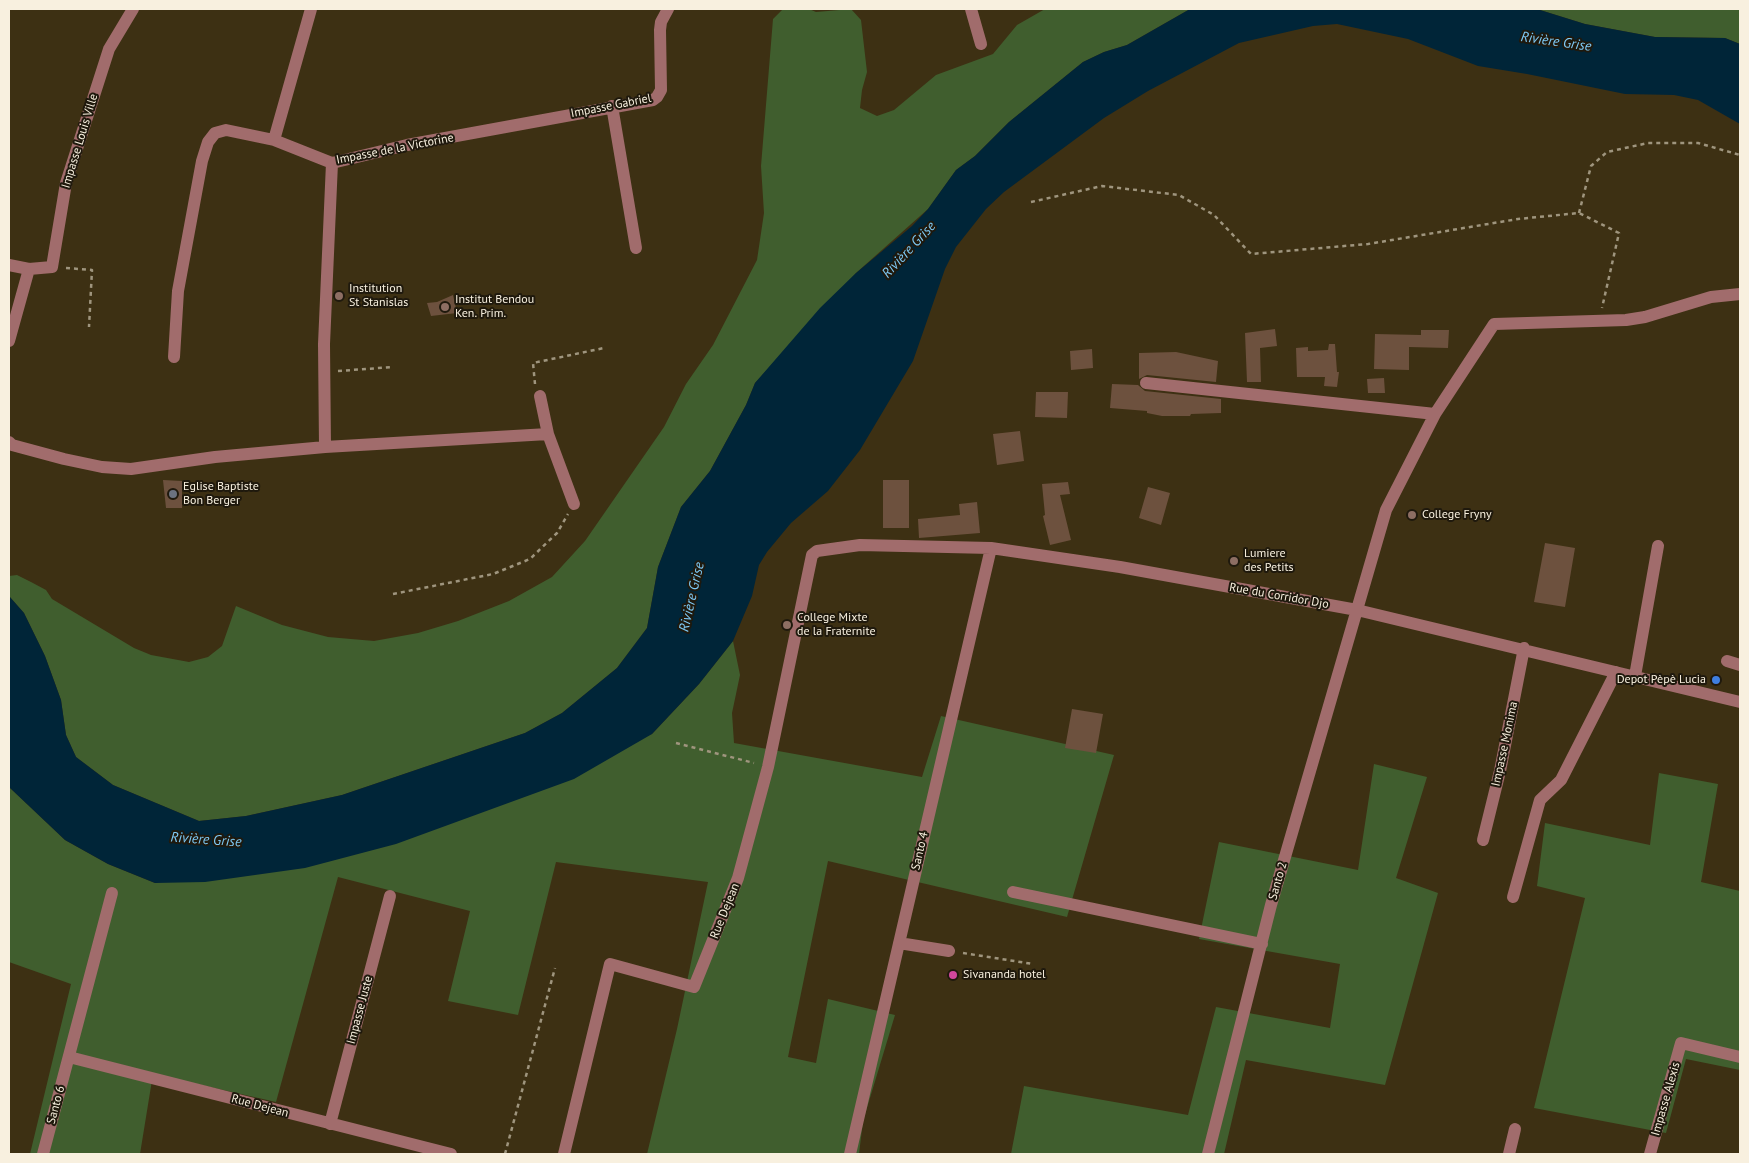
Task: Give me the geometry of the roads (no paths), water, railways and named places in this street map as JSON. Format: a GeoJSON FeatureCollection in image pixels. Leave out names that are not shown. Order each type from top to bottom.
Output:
{"type":"FeatureCollection","features":[{"type":"Feature","properties":{"kind":"street","name":"Impasse Louis Ville"},"geometry":{"type":"LineString","coordinates":[[29,268],[52,267],[66,183],[109,49],[133,9]]}},
{"type":"Feature","properties":{"kind":"street"},"geometry":{"type":"LineString","coordinates":[[274,140],[311,9]]}},
{"type":"Feature","properties":{"kind":"street","name":"Impasse Gabriel"},"geometry":{"type":"LineString","coordinates":[[505,128],[612,106],[653,100],[660,94],[660,30],[661,22],[668,9]]}},
{"type":"Feature","properties":{"kind":"street"},"geometry":{"type":"LineString","coordinates":[[972,9],[981,44]]}},
{"type":"Feature","properties":{"kind":"street"},"geometry":{"type":"LineString","coordinates":[[612,106],[636,248]]}},
{"type":"Feature","properties":{"kind":"street","name":"Impasse de la Victorine"},"geometry":{"type":"LineString","coordinates":[[174,357],[178,291],[202,161],[208,142],[215,133],[226,130],[274,140],[332,163],[407,145],[505,128]]}},
{"type":"Feature","properties":{"kind":"street"},"geometry":{"type":"LineString","coordinates":[[325,447],[324,372],[332,163]]}},
{"type":"Feature","properties":{"kind":"street"},"geometry":{"type":"LineString","coordinates":[[9,265],[29,268],[9,341]]}},
{"type":"Feature","properties":{"kind":"street","name":"Santo 2"},"geometry":{"type":"LineString","coordinates":[[1208,1154],[1262,944],[1386,510],[1435,414],[1494,324],[1599,322],[1645,317],[1711,297],[1740,294]]}},
{"type":"Feature","properties":{"kind":"street"},"geometry":{"type":"LineString","coordinates":[[1146,383],[1435,414]]}},
{"type":"Feature","properties":{"kind":"street"},"geometry":{"type":"LineString","coordinates":[[540,396],[548,434],[574,504]]}},
{"type":"Feature","properties":{"kind":"street"},"geometry":{"type":"LineString","coordinates":[[9,442],[12,445],[64,459],[102,467],[131,469],[325,447],[548,434]]}},
{"type":"Feature","properties":{"kind":"street","name":"Rue du Corridor Djo"},"geometry":{"type":"LineString","coordinates":[[812,555],[817,552],[860,544],[991,548],[1120,567],[1357,610],[1524,648],[1740,702]]}},
{"type":"Feature","properties":{"kind":"street"},"geometry":{"type":"LineString","coordinates":[[1636,676],[1658,546]]}},
{"type":"Feature","properties":{"kind":"street","name":"Santo 4"},"geometry":{"type":"LineString","coordinates":[[850,1154],[991,548]]}},
{"type":"Feature","properties":{"kind":"street","name":"Rue Dejean"},"geometry":{"type":"LineString","coordinates":[[564,1154],[610,964],[694,988],[738,878],[768,767],[812,555]]}},
{"type":"Feature","properties":{"kind":"street","name":"Impasse Monima"},"geometry":{"type":"LineString","coordinates":[[1483,840],[1500,771],[1524,648]]}},
{"type":"Feature","properties":{"kind":"street"},"geometry":{"type":"LineString","coordinates":[[1727,661],[1740,665]]}},
{"type":"Feature","properties":{"kind":"street"},"geometry":{"type":"LineString","coordinates":[[1513,897],[1540,800],[1561,780],[1616,672]]}},
{"type":"Feature","properties":{"kind":"street"},"geometry":{"type":"LineString","coordinates":[[1013,892],[1262,944]]}},
{"type":"Feature","properties":{"kind":"street","name":"Santo 6"},"geometry":{"type":"LineString","coordinates":[[43,1154],[112,893]]}},
{"type":"Feature","properties":{"kind":"street","name":"Impasse Juste"},"geometry":{"type":"LineString","coordinates":[[330,1124],[390,896]]}},
{"type":"Feature","properties":{"kind":"street"},"geometry":{"type":"LineString","coordinates":[[899,943],[949,951]]}},
{"type":"Feature","properties":{"kind":"street","name":"Impasse Alexis"},"geometry":{"type":"LineString","coordinates":[[1650,1154],[1682,1043],[1740,1058]]}},
{"type":"Feature","properties":{"kind":"street","name":"Rue Dejean"},"geometry":{"type":"LineString","coordinates":[[69,1056],[451,1154]]}},
{"type":"Feature","properties":{"kind":"street"},"geometry":{"type":"LineString","coordinates":[[1509,1154],[1515,1129]]}},
{"type":"Feature","properties":{"kind":"water","name":"Rivière Grise"},"geometry":{"type":"Polygon","coordinates":[[[1190,9],[1540,10],[1585,24],[1655,37],[1725,38],[1740,44],[1740,124],[1698,100],[1674,95],[1625,94],[1478,66],[1408,39],[1337,24],[1313,26],[1239,43],[1148,91],[1104,118],[1004,192],[986,209],[956,247],[945,269],[913,361],[860,450],[828,491],[791,523],[767,552],[759,565],[752,596],[733,641],[699,684],[652,734],[574,779],[396,844],[305,868],[205,882],[155,883],[108,864],[65,840],[9,787],[9,596],[24,613],[45,656],[61,700],[66,735],[76,757],[113,785],[199,821],[246,816],[342,795],[525,733],[562,713],[617,668],[647,628],[658,567],[681,507],[710,471],[746,405],[755,383],[820,308],[856,273],[912,226],[928,209],[956,170],[975,156],[1009,122],[1083,62],[1104,52],[1127,45],[1190,9]]]}},
{"type":"Feature","properties":{"kind":"place","name":"Institution St Stanislas"},"geometry":{"type":"Point","coordinates":[339,296]}},
{"type":"Feature","properties":{"kind":"place","name":"Institut Bendou Ken. Prim."},"geometry":{"type":"Point","coordinates":[445,307]}},
{"type":"Feature","properties":{"kind":"place","name":"Eglise Baptiste Bon Berger"},"geometry":{"type":"Point","coordinates":[173,494]}},
{"type":"Feature","properties":{"kind":"place","name":"College Fryny"},"geometry":{"type":"Point","coordinates":[1412,515]}},
{"type":"Feature","properties":{"kind":"place","name":"Lumiere des Petits"},"geometry":{"type":"Point","coordinates":[1234,561]}},
{"type":"Feature","properties":{"kind":"place","name":"College Mixte de la Fraternite"},"geometry":{"type":"Point","coordinates":[787,625]}},
{"type":"Feature","properties":{"kind":"place","name":"Depot Pèpè Lucia"},"geometry":{"type":"Point","coordinates":[1716,680]}},
{"type":"Feature","properties":{"kind":"place","name":"Sivananda hotel"},"geometry":{"type":"Point","coordinates":[953,975]}}]}
